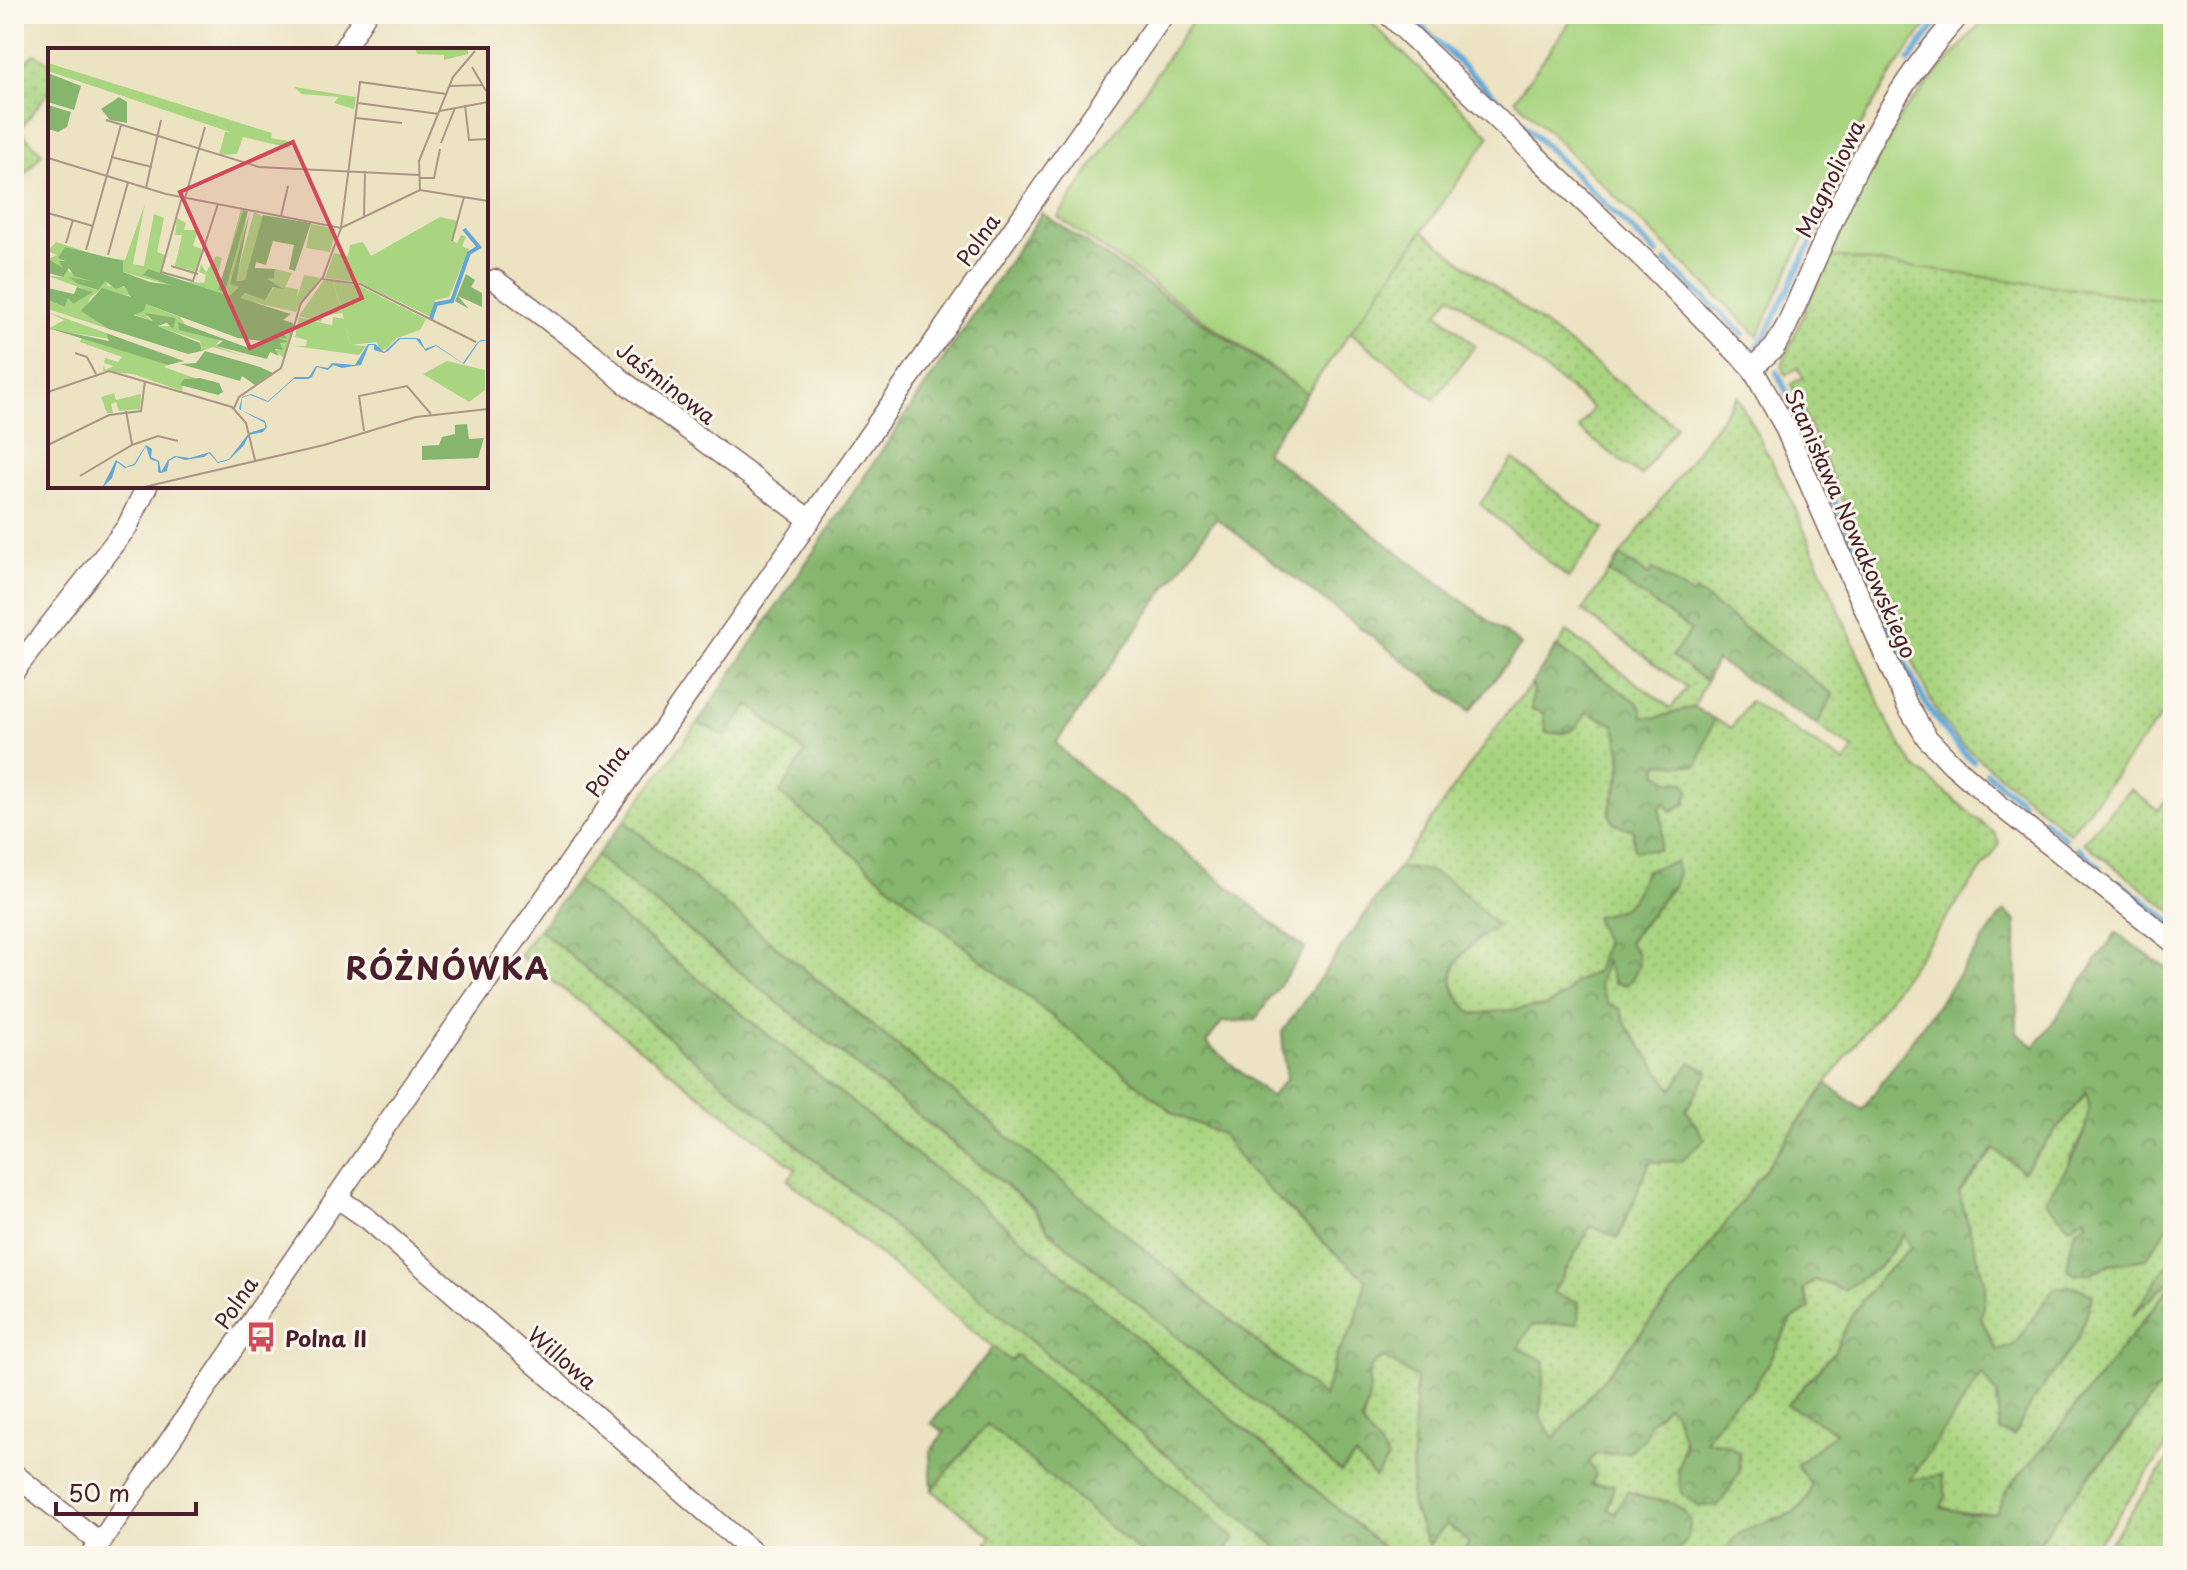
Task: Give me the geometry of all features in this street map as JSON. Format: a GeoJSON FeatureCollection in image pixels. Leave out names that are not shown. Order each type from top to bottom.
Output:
{"type":"FeatureCollection","features":[{"type":"Feature","properties":{"kind":"street"},"geometry":{"type":"LineString","coordinates":[[344,48],[366,14]]}},
{"type":"Feature","properties":{"kind":"street","name":"Polna"},"geometry":{"type":"LineString","coordinates":[[95,1549],[336,1197],[1164,14]]}},
{"type":"Feature","properties":{"kind":"street","name":"Stanisława Nowakowskiego"},"geometry":{"type":"LineString","coordinates":[[1388,14],[1752,368],[1784,425],[1907,705],[1927,738],[1999,805],[2173,942]]}},
{"type":"Feature","properties":{"kind":"street","name":"Magnoliowa"},"geometry":{"type":"LineString","coordinates":[[1752,368],[1774,348],[1786,327],[1867,150],[1891,107],[1914,71],[1960,14]]}},
{"type":"Feature","properties":{"kind":"street","name":"Jaśminowa"},"geometry":{"type":"LineString","coordinates":[[495,280],[593,354],[624,382],[810,520]]}},
{"type":"Feature","properties":{"kind":"street"},"geometry":{"type":"LineString","coordinates":[[14,671],[127,527],[146,488]]}},
{"type":"Feature","properties":{"kind":"street","name":"Willowa"},"geometry":{"type":"LineString","coordinates":[[336,1197],[368,1219],[757,1556]]}},
{"type":"Feature","properties":{"kind":"street"},"geometry":{"type":"LineString","coordinates":[[14,1474],[95,1549]]}},
{"type":"Feature","properties":{"kind":"green space"},"geometry":{"type":"Polygon","coordinates":[[[1197,14],[1362,14],[1490,136],[1307,393],[1058,217],[1197,14]]]}},
{"type":"Feature","properties":{"kind":"green space"},"geometry":{"type":"Polygon","coordinates":[[[1576,14],[1935,14],[1882,89],[1837,169],[1758,336],[1515,99],[1576,14]]]}},
{"type":"Feature","properties":{"kind":"green space"},"geometry":{"type":"Polygon","coordinates":[[[1989,14],[2173,14],[2173,302],[1828,256],[1902,113],[1989,14]]]}},
{"type":"Feature","properties":{"kind":"green space"},"geometry":{"type":"Polygon","coordinates":[[[34,54],[48,62],[48,93],[19,130],[42,153],[14,188],[14,75],[34,54]]]}},
{"type":"Feature","properties":{"kind":"green space"},"geometry":{"type":"Polygon","coordinates":[[[1042,213],[1307,393],[1265,452],[1521,645],[1470,711],[1216,518],[1056,743],[1069,757],[1305,949],[1255,1020],[1222,1022],[1206,1043],[1271,1097],[1286,1079],[1282,1032],[1397,869],[1413,868],[1441,876],[1464,893],[1497,926],[1462,954],[1452,976],[1460,1001],[1473,1014],[1547,1006],[1567,993],[1575,982],[1596,972],[1605,944],[1595,916],[1615,911],[1628,903],[1646,870],[1675,862],[1678,872],[1674,885],[1628,942],[1637,953],[1639,966],[1630,982],[1624,985],[1614,983],[1605,961],[1599,986],[1608,1004],[1620,1009],[1626,1025],[1672,1090],[1690,1062],[1709,1072],[1686,1110],[1705,1139],[1681,1161],[1650,1162],[1618,1238],[1591,1226],[1553,1293],[1579,1302],[1578,1323],[1532,1325],[1518,1348],[1545,1361],[1540,1416],[1554,1439],[1686,1278],[1827,1084],[1862,1110],[2004,911],[2016,921],[2017,1033],[2035,1047],[2116,933],[2173,973],[2173,1101],[2166,1104],[2170,1115],[2173,1115],[2173,1219],[2146,1259],[2111,1264],[2089,1274],[2074,1274],[2067,1268],[2074,1232],[2087,1222],[2086,1216],[2069,1227],[2045,1201],[2070,1163],[2083,1136],[2087,1122],[2087,1092],[2023,1171],[1994,1149],[1959,1193],[1986,1287],[1981,1319],[1997,1351],[2014,1345],[2054,1288],[2075,1286],[2093,1295],[2078,1339],[2030,1405],[2014,1435],[2000,1431],[1997,1394],[1982,1374],[1910,1480],[1942,1475],[1946,1496],[1941,1508],[1971,1514],[1996,1513],[2008,1488],[2173,1283],[2173,1410],[2166,1388],[2157,1390],[2030,1556],[1723,1555],[1738,1535],[1792,1513],[1801,1507],[1807,1497],[1811,1484],[1797,1465],[1836,1432],[1787,1405],[1834,1352],[1852,1315],[1877,1281],[1911,1248],[1904,1234],[1880,1266],[1844,1290],[1814,1280],[1803,1290],[1810,1308],[1790,1321],[1751,1391],[1733,1403],[1705,1440],[1727,1445],[1739,1453],[1740,1472],[1718,1506],[1698,1506],[1681,1493],[1678,1469],[1685,1445],[1676,1416],[1668,1405],[1649,1423],[1645,1438],[1629,1452],[1596,1454],[1589,1462],[1596,1475],[1591,1485],[1614,1485],[1608,1510],[1616,1513],[1627,1491],[1670,1503],[1684,1512],[1691,1522],[1687,1540],[1674,1556],[1459,1556],[1469,1543],[1447,1524],[1428,1545],[1411,1503],[1416,1378],[1385,1358],[1373,1365],[1361,1422],[1388,1459],[1375,1478],[1355,1456],[1341,1472],[1049,1231],[1033,1207],[596,856],[624,821],[1324,1397],[1336,1357],[1355,1324],[1366,1279],[1249,1171],[1222,1134],[1176,1115],[931,920],[780,793],[805,753],[749,704],[726,736],[698,723],[1042,213]]]}},
{"type":"Feature","properties":{"kind":"green space"},"geometry":{"type":"Polygon","coordinates":[[[1422,231],[1676,426],[1641,476],[1579,429],[1593,408],[1451,295],[1438,313],[1475,346],[1434,399],[1350,332],[1422,231]]]}},
{"type":"Feature","properties":{"kind":"green space"},"geometry":{"type":"Polygon","coordinates":[[[1828,256],[2173,302],[2173,701],[2070,833],[1960,743],[1940,717],[1791,384],[1803,377],[1798,368],[1786,375],[1782,365],[1828,256]]]}},
{"type":"Feature","properties":{"kind":"green space"},"geometry":{"type":"Polygon","coordinates":[[[1737,396],[1789,495],[1890,727],[1914,766],[1995,834],[2000,844],[1686,1278],[1554,1439],[1540,1416],[1545,1361],[1517,1349],[1591,1226],[1618,1238],[1650,1162],[1681,1160],[1673,1090],[1626,1025],[1620,1009],[1608,1004],[1599,986],[1605,960],[1614,982],[1637,953],[1628,942],[1674,885],[1646,870],[1633,899],[1615,913],[1596,972],[1570,986],[1567,993],[1547,1006],[1473,1014],[1454,988],[1456,965],[1462,954],[1497,926],[1411,867],[1397,869],[1505,715],[1531,685],[1534,688],[1532,709],[1587,712],[1615,725],[1622,764],[1609,812],[1633,829],[1634,849],[1663,824],[1659,809],[1665,801],[1671,811],[1686,804],[1689,790],[1684,782],[1670,782],[1657,773],[1659,762],[1697,766],[1714,719],[1732,728],[1749,701],[1845,763],[1854,750],[1817,725],[1832,694],[1696,591],[1692,596],[1654,569],[1649,575],[1620,556],[1737,396]]]}},
{"type":"Feature","properties":{"kind":"green space"},"geometry":{"type":"Polygon","coordinates":[[[1513,459],[1604,529],[1568,578],[1480,504],[1513,459]]]}},
{"type":"Feature","properties":{"kind":"green space"},"geometry":{"type":"Polygon","coordinates":[[[1620,556],[1649,575],[1653,569],[1692,595],[1696,591],[1833,695],[1817,725],[1716,660],[1706,681],[1672,656],[1691,630],[1609,572],[1620,556]]]}},
{"type":"Feature","properties":{"kind":"green space"},"geometry":{"type":"Polygon","coordinates":[[[1609,572],[1691,630],[1672,656],[1706,681],[1694,707],[1655,718],[1641,717],[1637,702],[1557,647],[1567,632],[1671,708],[1687,687],[1582,611],[1609,572]]]}},
{"type":"Feature","properties":{"kind":"green space"},"geometry":{"type":"Polygon","coordinates":[[[1556,647],[1637,702],[1642,717],[1655,718],[1694,707],[1714,719],[1697,766],[1659,763],[1657,773],[1670,781],[1684,782],[1689,790],[1685,804],[1671,811],[1665,802],[1659,809],[1663,824],[1659,850],[1634,850],[1633,829],[1612,821],[1611,805],[1622,763],[1615,725],[1587,712],[1571,731],[1546,733],[1543,713],[1531,709],[1534,688],[1531,685],[1556,647]]]}},
{"type":"Feature","properties":{"kind":"green space"},"geometry":{"type":"Polygon","coordinates":[[[749,704],[805,753],[780,793],[931,920],[1176,1115],[1222,1134],[1249,1171],[1367,1279],[1355,1324],[1336,1357],[1324,1397],[624,821],[698,723],[726,736],[749,704]]]}},
{"type":"Feature","properties":{"kind":"green space"},"geometry":{"type":"Polygon","coordinates":[[[2130,789],[2158,810],[2173,791],[2173,912],[2083,842],[2130,789]]]}},
{"type":"Feature","properties":{"kind":"green space"},"geometry":{"type":"Polygon","coordinates":[[[596,856],[1033,1208],[1049,1231],[1342,1471],[1355,1456],[1369,1396],[1369,1371],[1374,1362],[1385,1358],[1417,1378],[1411,1503],[1429,1545],[1447,1523],[1469,1543],[1459,1556],[1393,1556],[1015,1233],[576,881],[596,856]]]}},
{"type":"Feature","properties":{"kind":"green space"},"geometry":{"type":"Polygon","coordinates":[[[576,881],[1015,1233],[1393,1556],[1280,1556],[1279,1549],[539,929],[576,881]]]}},
{"type":"Feature","properties":{"kind":"green space"},"geometry":{"type":"Polygon","coordinates":[[[539,929],[1279,1549],[1280,1556],[1221,1556],[1235,1538],[1016,1355],[1010,1361],[788,1180],[796,1169],[519,955],[539,929]]]}},
{"type":"Feature","properties":{"kind":"green space"},"geometry":{"type":"Polygon","coordinates":[[[2087,1091],[2087,1124],[2068,1164],[2060,1216],[2069,1226],[2086,1216],[2089,1274],[2111,1264],[2146,1259],[2173,1219],[2173,1256],[2136,1312],[2173,1278],[2173,1283],[2008,1488],[1996,1513],[1948,1509],[1909,1481],[1983,1373],[1997,1394],[2000,1431],[2014,1435],[2030,1405],[2033,1320],[2014,1346],[1997,1351],[1981,1318],[1986,1287],[1959,1193],[1995,1149],[2023,1171],[2087,1091]]]}},
{"type":"Feature","properties":{"kind":"green space"},"geometry":{"type":"Polygon","coordinates":[[[1904,1233],[1911,1247],[1877,1281],[1852,1315],[1834,1352],[1787,1405],[1837,1432],[1811,1484],[1809,1498],[1793,1514],[1769,1520],[1723,1556],[1674,1556],[1687,1540],[1668,1501],[1641,1498],[1628,1491],[1616,1513],[1607,1510],[1605,1485],[1591,1485],[1589,1462],[1596,1454],[1629,1451],[1645,1438],[1649,1423],[1668,1404],[1678,1420],[1682,1435],[1678,1469],[1718,1506],[1740,1472],[1727,1445],[1705,1440],[1733,1403],[1751,1391],[1790,1321],[1810,1308],[1803,1290],[1814,1280],[1880,1266],[1904,1233]]]}},
{"type":"Feature","properties":{"kind":"green space"},"geometry":{"type":"Polygon","coordinates":[[[2173,1256],[2173,1278],[2133,1315],[2173,1256]]]}},
{"type":"Feature","properties":{"kind":"green space"},"geometry":{"type":"Polygon","coordinates":[[[993,1347],[1010,1361],[1016,1355],[1235,1538],[1221,1556],[1145,1556],[987,1424],[932,1490],[930,1452],[944,1432],[931,1423],[993,1347]]]}},
{"type":"Feature","properties":{"kind":"green space"},"geometry":{"type":"Polygon","coordinates":[[[2166,1387],[2173,1410],[2173,1437],[2089,1556],[2030,1556],[2072,1496],[2119,1443],[2157,1390],[2166,1387]]]}},
{"type":"Feature","properties":{"kind":"green space"},"geometry":{"type":"Polygon","coordinates":[[[987,1424],[1145,1556],[978,1554],[992,1537],[932,1490],[987,1424]]]}},
{"type":"Feature","properties":{"kind":"green space"},"geometry":{"type":"Polygon","coordinates":[[[2173,1453],[2173,1556],[2100,1556],[2173,1453]]]}},
{"type":"Feature","properties":{"kind":"waterway"},"geometry":{"type":"LineString","coordinates":[[1408,14],[1503,104]]}},
{"type":"Feature","properties":{"kind":"waterway"},"geometry":{"type":"LineString","coordinates":[[1909,61],[1943,14]]}},
{"type":"Feature","properties":{"kind":"waterway"},"geometry":{"type":"LineString","coordinates":[[1517,118],[1657,254]]}},
{"type":"Feature","properties":{"kind":"waterway"},"geometry":{"type":"LineString","coordinates":[[1757,346],[1765,337],[1847,168]]}},
{"type":"Feature","properties":{"kind":"waterway"},"geometry":{"type":"LineString","coordinates":[[1666,262],[1743,334]]}},
{"type":"Feature","properties":{"kind":"waterway"},"geometry":{"type":"LineString","coordinates":[[1777,372],[1868,580]]}},
{"type":"Feature","properties":{"kind":"waterway"},"geometry":{"type":"LineString","coordinates":[[1876,597],[1927,706],[1973,761]]}},
{"type":"Feature","properties":{"kind":"waterway"},"geometry":{"type":"LineString","coordinates":[[1987,773],[2022,802]]}},
{"type":"Feature","properties":{"kind":"waterway"},"geometry":{"type":"LineString","coordinates":[[2043,820],[2065,838]]}},
{"type":"Feature","properties":{"kind":"waterway"},"geometry":{"type":"LineString","coordinates":[[2078,849],[2100,867]]}},
{"type":"Feature","properties":{"kind":"waterway"},"geometry":{"type":"LineString","coordinates":[[2119,882],[2173,923]]}},
{"type":"Feature","properties":{"kind":"place","name":"Polna II"},"geometry":{"type":"Point","coordinates":[261,1337]}},
{"type":"Feature","properties":{"kind":"district","name":"RÓŻNÓWKA"},"geometry":{"type":"Point","coordinates":[448,967]}}]}
